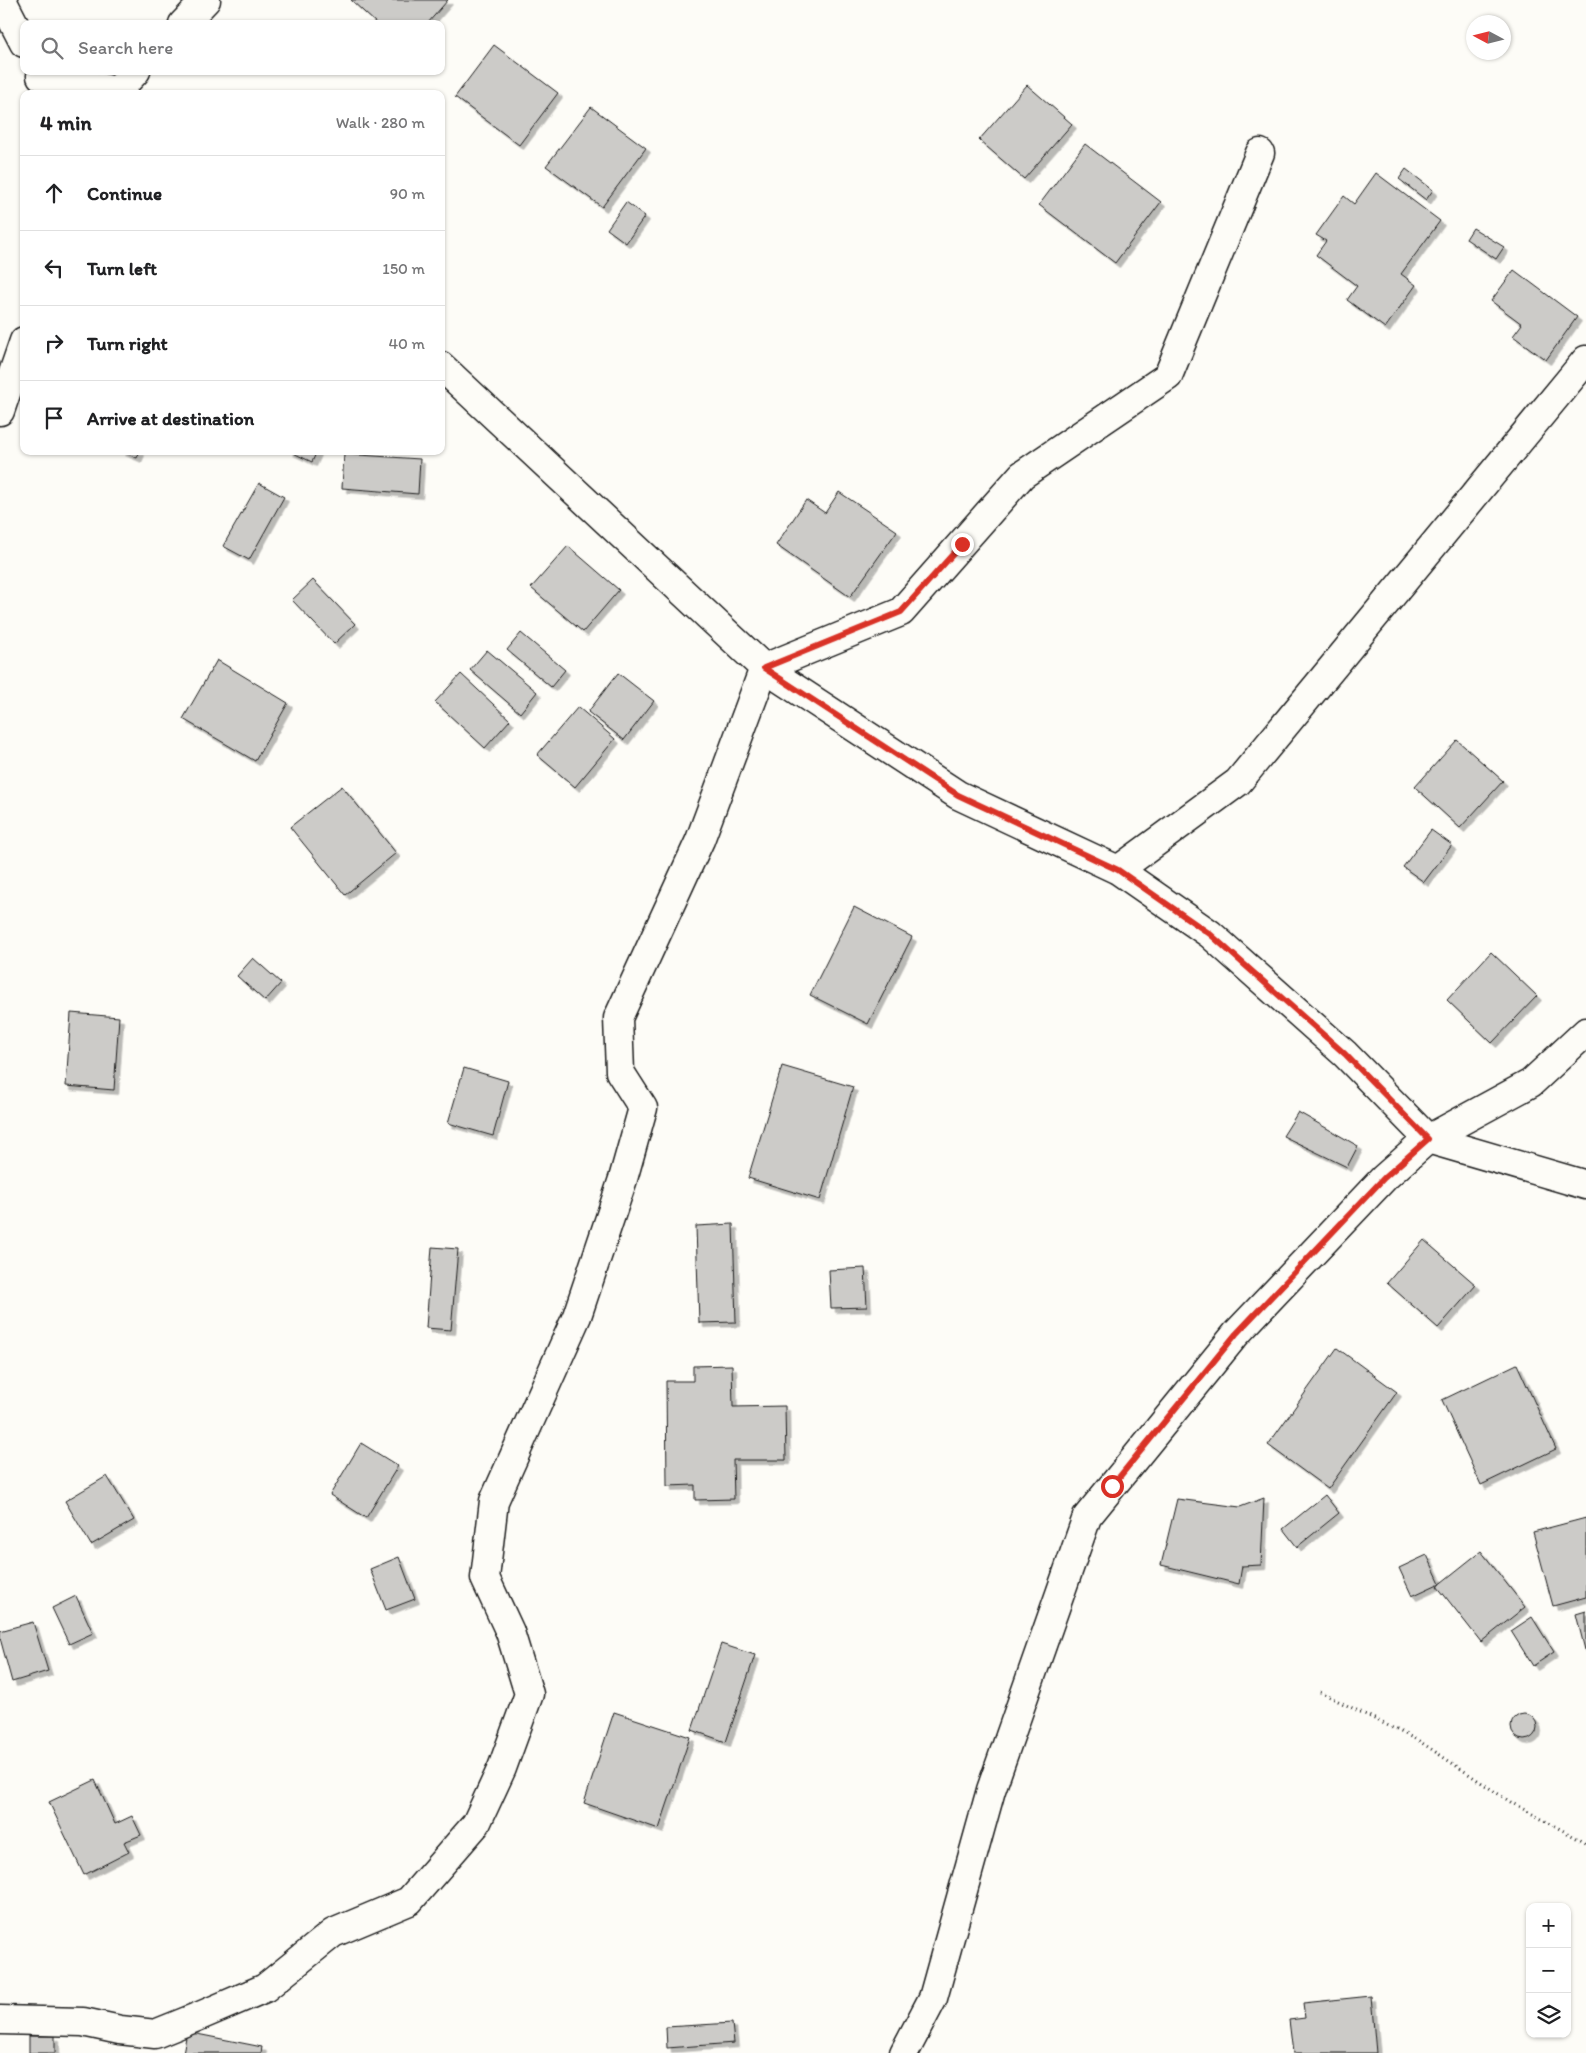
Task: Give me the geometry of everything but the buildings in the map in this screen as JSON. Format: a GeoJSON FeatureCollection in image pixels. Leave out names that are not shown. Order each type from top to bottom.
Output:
{"type":"FeatureCollection","features":[{"type":"Feature","properties":{"kind":"street"},"geometry":{"type":"LineString","coordinates":[[2,0],[20,34]]}},
{"type":"Feature","properties":{"kind":"street"},"geometry":{"type":"LineString","coordinates":[[187,20],[206,0]]}},
{"type":"Feature","properties":{"kind":"street"},"geometry":{"type":"LineString","coordinates":[[122,90],[133,75]]}},
{"type":"Feature","properties":{"kind":"street"},"geometry":{"type":"LineString","coordinates":[[40,80],[107,90]]}},
{"type":"Feature","properties":{"kind":"street"},"geometry":{"type":"LineString","coordinates":[[0,2020],[83,2022],[120,2030],[155,2034],[202,2015],[265,1988],[333,1933],[409,1901],[476,1824],[502,1768],[529,1694],[510,1632],[485,1578],[494,1501],[577,1316],[623,1179],[643,1108],[620,1072],[618,1018],[700,840],[764,668],[901,612],[1022,475],[1168,376],[1260,153]]}},
{"type":"Feature","properties":{"kind":"street"},"geometry":{"type":"LineString","coordinates":[[0,411],[20,353]]}},
{"type":"Feature","properties":{"kind":"street"},"geometry":{"type":"LineString","coordinates":[[1118,870],[1238,782],[1586,360]]}},
{"type":"Feature","properties":{"kind":"street"},"geometry":{"type":"LineString","coordinates":[[445,370],[764,668],[958,795],[1118,870],[1210,934],[1345,1054],[1428,1139],[1586,1185]]}},
{"type":"Feature","properties":{"kind":"street"},"geometry":{"type":"LineString","coordinates":[[904,2053],[933,1998],[991,1790],[1087,1517],[1236,1334],[1384,1178],[1428,1139],[1531,1083],[1586,1032]]}},
{"type":"Feature","properties":{"kind":"path"},"geometry":{"type":"LineString","coordinates":[[1320,1692],[1419,1741],[1512,1802],[1586,1843]]}},
{"type":"Feature","properties":{"kind":"route"},"geometry":{"type":"LineString","coordinates":[[962,544],[901,612],[764,668],[958,795],[1118,870],[1210,934],[1345,1054],[1428,1139],[1384,1178],[1236,1334],[1112,1486]]}}]}
